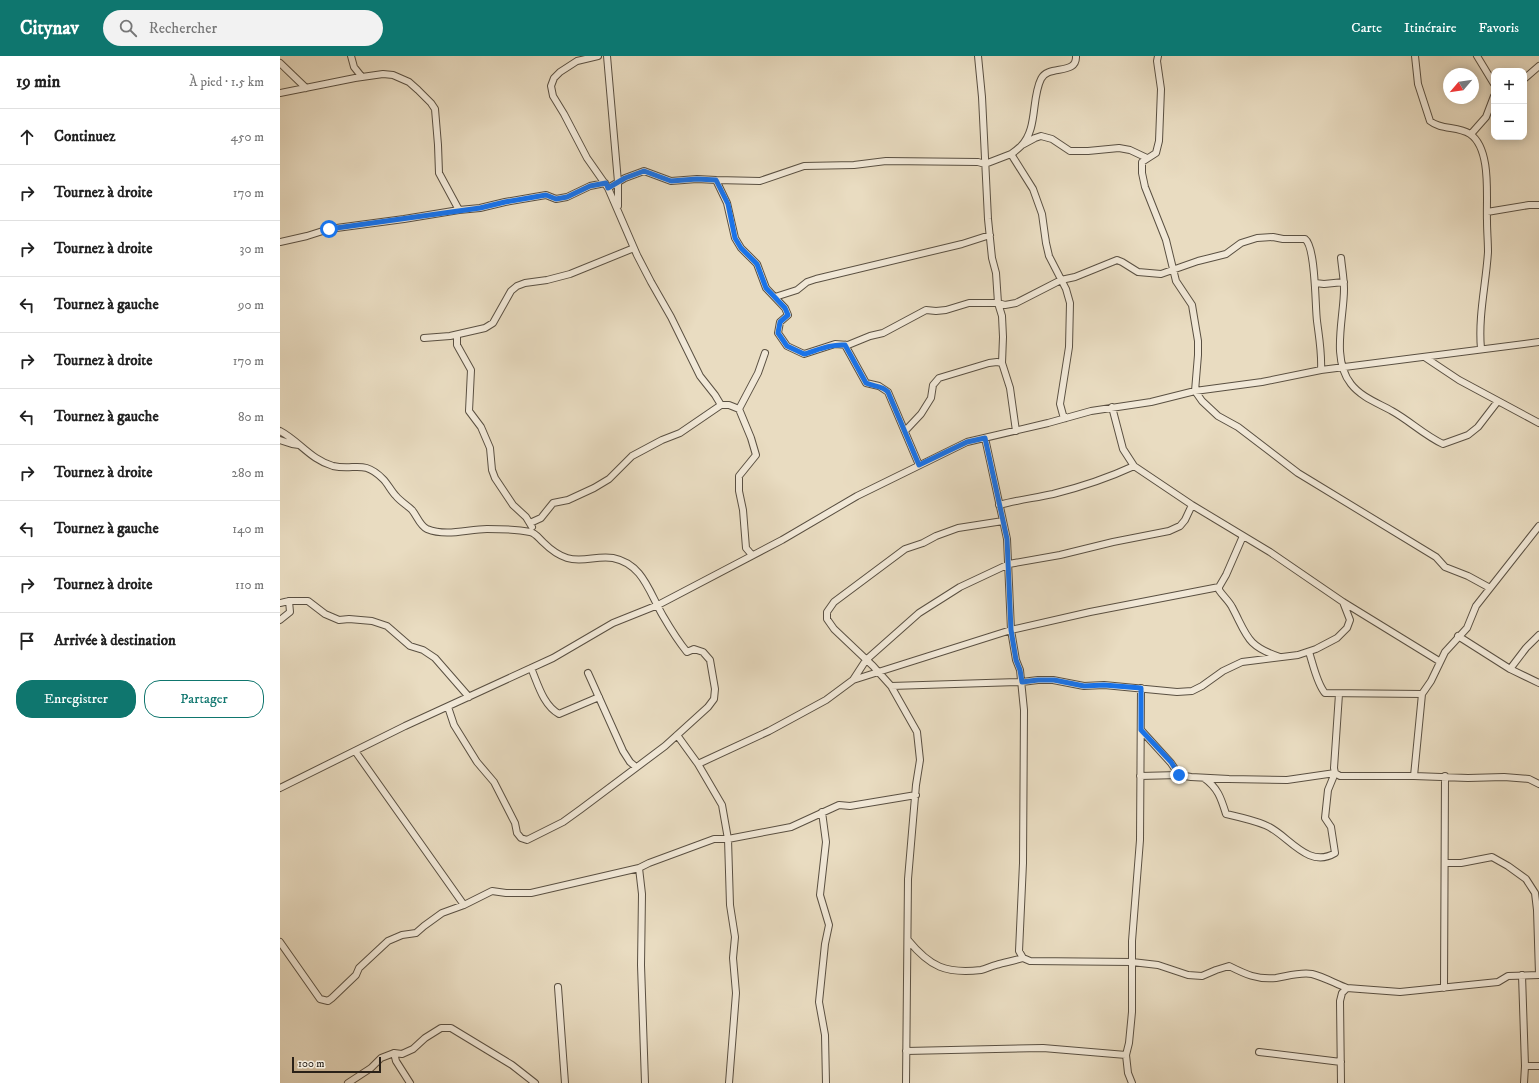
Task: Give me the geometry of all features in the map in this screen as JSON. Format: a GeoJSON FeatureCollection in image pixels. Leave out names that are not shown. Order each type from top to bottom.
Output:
{"type":"FeatureCollection","features":[{"type":"Feature","properties":{"kind":"street"},"geometry":{"type":"LineString","coordinates":[[351,56],[355,78]]}},
{"type":"Feature","properties":{"kind":"street"},"geometry":{"type":"LineString","coordinates":[[598,56],[576,58],[554,78],[551,86],[551,92],[587,158],[607,185],[634,248],[651,282],[671,317],[700,376],[721,405]]}},
{"type":"Feature","properties":{"kind":"street"},"geometry":{"type":"LineString","coordinates":[[607,56],[618,182],[618,208]]}},
{"type":"Feature","properties":{"kind":"street"},"geometry":{"type":"LineString","coordinates":[[978,56],[982,97],[988,218],[998,303],[1002,316],[1002,363],[1010,388],[1016,431]]}},
{"type":"Feature","properties":{"kind":"street"},"geometry":{"type":"LineString","coordinates":[[1022,145],[1032,123],[1036,90],[1043,75],[1048,72],[1071,67],[1075,62],[1076,56]]}},
{"type":"Feature","properties":{"kind":"street"},"geometry":{"type":"LineString","coordinates":[[1158,56],[1157,61],[1161,89],[1159,141],[1156,153],[1147,158],[1141,164],[1143,180],[1166,240],[1179,287],[1190,301],[1193,312],[1198,355],[1195,391],[1202,401],[1218,416],[1238,427],[1298,474],[1316,483],[1436,557],[1445,567],[1468,576],[1490,588]]}},
{"type":"Feature","properties":{"kind":"street"},"geometry":{"type":"LineString","coordinates":[[1416,56],[1418,84],[1430,120],[1435,124],[1471,134],[1480,145],[1485,165],[1487,182],[1486,212],[1488,250],[1481,306],[1482,317],[1479,333],[1481,349]]}},
{"type":"Feature","properties":{"kind":"street"},"geometry":{"type":"LineString","coordinates":[[1477,56],[1491,79]]}},
{"type":"Feature","properties":{"kind":"street"},"geometry":{"type":"LineString","coordinates":[[280,63],[306,88]]}},
{"type":"Feature","properties":{"kind":"street"},"geometry":{"type":"LineString","coordinates":[[1527,76],[1539,66]]}},
{"type":"Feature","properties":{"kind":"street"},"geometry":{"type":"LineString","coordinates":[[354,67],[362,77]]}},
{"type":"Feature","properties":{"kind":"street"},"geometry":{"type":"LineString","coordinates":[[280,93],[383,74],[393,75],[409,82],[431,103],[436,114],[439,173],[459,210]]}},
{"type":"Feature","properties":{"kind":"street"},"geometry":{"type":"LineString","coordinates":[[1471,134],[1486,117],[1491,104]]}},
{"type":"Feature","properties":{"kind":"street"},"geometry":{"type":"LineString","coordinates":[[280,242],[329,229],[480,208],[546,195],[556,199],[567,197],[590,186],[607,185],[618,182],[644,171],[671,181],[697,179],[760,181],[804,166],[854,165],[886,161],[978,162],[985,164],[1011,154],[1022,145],[1041,136],[1052,138],[1070,151],[1119,148],[1130,150],[1147,158]]}},
{"type":"Feature","properties":{"kind":"street"},"geometry":{"type":"LineString","coordinates":[[1011,154],[1033,189],[1042,214],[1046,243],[1050,256],[1066,289],[1070,303],[1069,347],[1060,404],[1063,415],[1066,418]]}},
{"type":"Feature","properties":{"kind":"street"},"geometry":{"type":"LineString","coordinates":[[716,180],[728,204],[735,238],[741,248],[757,264],[766,288],[788,313],[788,315],[780,322],[778,333],[787,346],[804,354],[835,344],[845,345],[883,333],[926,310],[946,310],[969,303],[998,303],[1005,305],[1016,303],[1061,280],[1075,277],[1117,260],[1138,272],[1161,274],[1198,261],[1226,254],[1242,243],[1257,238],[1274,237],[1307,240],[1315,283],[1317,320],[1321,352],[1321,370]]}},
{"type":"Feature","properties":{"kind":"street"},"geometry":{"type":"LineString","coordinates":[[1486,212],[1529,205],[1539,205]]}},
{"type":"Feature","properties":{"kind":"street"},"geometry":{"type":"LineString","coordinates":[[775,298],[797,290],[807,282],[816,278],[962,244],[990,235]]}},
{"type":"Feature","properties":{"kind":"street"},"geometry":{"type":"LineString","coordinates":[[424,338],[457,335],[480,330],[493,323],[511,291],[518,286],[525,283],[570,274],[634,248]]}},
{"type":"Feature","properties":{"kind":"street"},"geometry":{"type":"LineString","coordinates":[[1341,258],[1344,282],[1343,319],[1340,341],[1343,368],[1352,385],[1363,395],[1394,412],[1431,438],[1443,444],[1468,435],[1478,427],[1498,400]]}},
{"type":"Feature","properties":{"kind":"street"},"geometry":{"type":"LineString","coordinates":[[1315,283],[1324,284],[1344,282]]}},
{"type":"Feature","properties":{"kind":"street"},"geometry":{"type":"LineString","coordinates":[[448,706],[454,725],[477,762],[494,782],[515,823],[517,833],[522,838],[527,840],[563,822],[636,767],[708,707],[714,699],[715,689],[710,660],[703,652],[694,649],[687,652],[668,624],[645,580],[628,563],[612,558],[597,557],[583,560],[567,558],[551,549],[534,533],[530,523],[513,505],[495,478],[492,470],[490,448],[481,427],[470,411],[470,370],[457,345],[457,335]]}},
{"type":"Feature","properties":{"kind":"street"},"geometry":{"type":"LineString","coordinates":[[280,788],[448,706],[553,658],[613,623],[658,605],[782,540],[857,496],[967,442],[1016,431],[1092,410],[1151,402],[1195,391],[1262,382],[1321,370],[1426,358],[1481,349],[1539,342]]}},
{"type":"Feature","properties":{"kind":"street"},"geometry":{"type":"LineString","coordinates":[[845,345],[866,383],[884,388],[888,392],[919,465]]}},
{"type":"Feature","properties":{"kind":"street"},"geometry":{"type":"LineString","coordinates":[[739,409],[758,374],[765,353]]}},
{"type":"Feature","properties":{"kind":"street"},"geometry":{"type":"LineString","coordinates":[[1426,358],[1459,380],[1539,423]]}},
{"type":"Feature","properties":{"kind":"street"},"geometry":{"type":"LineString","coordinates":[[905,431],[921,414],[931,398],[933,385],[939,378],[997,362],[1002,363]]}},
{"type":"Feature","properties":{"kind":"street"},"geometry":{"type":"LineString","coordinates":[[530,523],[540,518],[553,503],[568,500],[609,479],[632,456],[650,445],[680,433],[721,405],[729,405],[739,409],[757,453],[755,458],[740,474],[739,481],[740,497],[744,510],[746,548],[752,555]]}},
{"type":"Feature","properties":{"kind":"street"},"geometry":{"type":"LineString","coordinates":[[1112,407],[1123,449],[1134,466],[1192,505],[1270,552],[1343,602],[1439,661]]}},
{"type":"Feature","properties":{"kind":"street"},"geometry":{"type":"LineString","coordinates":[[280,431],[299,444],[314,458],[323,462],[338,467],[365,467],[376,473],[384,480],[398,498],[406,504],[426,528],[437,532],[487,529],[534,533]]}},
{"type":"Feature","properties":{"kind":"street"},"geometry":{"type":"LineString","coordinates":[[985,438],[1007,539],[1011,630],[1016,660],[1020,670],[1022,682],[1024,710],[1023,864],[1019,951],[1024,958],[1030,961],[1132,962],[1158,965],[1188,975],[1202,976],[1229,966],[1248,976],[1264,979],[1277,978],[1293,974],[1312,974],[1347,988],[1400,992],[1498,982],[1508,976],[1539,975],[1535,893],[1526,879],[1492,857],[1462,863],[1445,863]]}},
{"type":"Feature","properties":{"kind":"street"},"geometry":{"type":"LineString","coordinates":[[280,440],[292,444],[299,444]]}},
{"type":"Feature","properties":{"kind":"street"},"geometry":{"type":"LineString","coordinates":[[999,505],[1082,486],[1110,477],[1134,466]]}},
{"type":"Feature","properties":{"kind":"street"},"geometry":{"type":"LineString","coordinates":[[853,680],[866,660],[919,612],[960,587],[1009,564],[1060,555],[1112,542],[1169,531],[1180,526],[1185,520],[1192,505]]}},
{"type":"Feature","properties":{"kind":"street"},"geometry":{"type":"LineString","coordinates":[[906,1083],[908,879],[920,760],[917,732],[891,686],[834,629],[828,619],[827,612],[834,602],[905,550],[958,528],[1003,520]]}},
{"type":"Feature","properties":{"kind":"street"},"geometry":{"type":"LineString","coordinates":[[1414,776],[1422,694],[1431,681],[1439,661],[1449,645],[1467,628],[1476,606],[1539,526]]}},
{"type":"Feature","properties":{"kind":"street"},"geometry":{"type":"LineString","coordinates":[[1243,536],[1226,575],[1219,587],[1220,592],[1231,605],[1246,636],[1251,642],[1264,651],[1281,657]]}},
{"type":"Feature","properties":{"kind":"street"},"geometry":{"type":"LineString","coordinates":[[698,764],[770,731],[826,700],[853,680],[877,671],[1011,630],[1090,612],[1219,587]]}},
{"type":"Feature","properties":{"kind":"street"},"geometry":{"type":"LineString","coordinates":[[280,603],[289,601],[308,601],[325,614],[339,620],[372,621],[387,626],[410,646],[423,650],[435,658],[469,697]]}},
{"type":"Feature","properties":{"kind":"street"},"geometry":{"type":"LineString","coordinates":[[280,620],[290,612],[289,601]]}},
{"type":"Feature","properties":{"kind":"street"},"geometry":{"type":"LineString","coordinates":[[891,686],[1054,680],[1084,686],[1104,685],[1177,692],[1192,691],[1222,672],[1242,662],[1309,652],[1336,638],[1347,628],[1350,620],[1343,602]]}},
{"type":"Feature","properties":{"kind":"street"},"geometry":{"type":"LineString","coordinates":[[1510,669],[1526,648],[1539,635]]}},
{"type":"Feature","properties":{"kind":"street"},"geometry":{"type":"LineString","coordinates":[[1458,636],[1510,669],[1539,683]]}},
{"type":"Feature","properties":{"kind":"street"},"geometry":{"type":"LineString","coordinates":[[1309,652],[1318,678],[1319,687],[1325,693],[1422,694]]}},
{"type":"Feature","properties":{"kind":"street"},"geometry":{"type":"LineString","coordinates":[[531,668],[546,703],[553,711],[559,714],[598,697]]}},
{"type":"Feature","properties":{"kind":"street"},"geometry":{"type":"LineString","coordinates":[[588,673],[623,751],[630,762],[636,767]]}},
{"type":"Feature","properties":{"kind":"street"},"geometry":{"type":"LineString","coordinates":[[1132,1083],[1128,1073],[1126,1056],[1129,1043],[1132,1012],[1132,962],[1136,878],[1140,840],[1141,688]]}},
{"type":"Feature","properties":{"kind":"street"},"geometry":{"type":"LineString","coordinates":[[1204,778],[1213,784],[1220,795],[1226,814],[1266,825],[1303,852],[1314,856],[1328,857],[1335,853],[1331,827],[1326,818],[1328,790],[1335,773],[1334,768],[1339,694]]}},
{"type":"Feature","properties":{"kind":"street"},"geometry":{"type":"LineString","coordinates":[[1141,730],[1171,762],[1179,775]]}},
{"type":"Feature","properties":{"kind":"street"},"geometry":{"type":"LineString","coordinates":[[677,734],[698,764],[722,805],[728,839],[730,905],[735,937],[733,958],[736,993],[729,1083]]}},
{"type":"Feature","properties":{"kind":"street"},"geometry":{"type":"LineString","coordinates":[[355,751],[464,905]]}},
{"type":"Feature","properties":{"kind":"street"},"geometry":{"type":"LineString","coordinates":[[1140,776],[1179,775],[1204,778],[1287,780],[1335,773],[1340,776],[1445,776],[1468,778],[1504,777],[1529,780],[1539,784]]}},
{"type":"Feature","properties":{"kind":"street"},"geometry":{"type":"LineString","coordinates":[[1444,988],[1445,776]]}},
{"type":"Feature","properties":{"kind":"street"},"geometry":{"type":"LineString","coordinates":[[280,942],[320,999],[328,1001],[356,975],[359,968],[388,941],[402,935],[416,933],[442,913],[464,905],[492,891],[506,893],[531,893],[639,868],[714,839],[728,839],[791,827],[839,805],[850,806],[916,795]]}},
{"type":"Feature","properties":{"kind":"street"},"geometry":{"type":"LineString","coordinates":[[822,812],[826,842],[820,894],[829,925],[825,944],[819,1002],[825,1035],[826,1083]]}},
{"type":"Feature","properties":{"kind":"street"},"geometry":{"type":"LineString","coordinates":[[639,868],[642,894],[641,965],[645,1083]]}},
{"type":"Feature","properties":{"kind":"street"},"geometry":{"type":"LineString","coordinates":[[908,940],[920,954],[945,970],[983,970],[997,964],[1024,958]]}},
{"type":"Feature","properties":{"kind":"street"},"geometry":{"type":"LineString","coordinates":[[1522,975],[1525,1066],[1524,1083]]}},
{"type":"Feature","properties":{"kind":"street"},"geometry":{"type":"LineString","coordinates":[[558,987],[565,1083]]}},
{"type":"Feature","properties":{"kind":"street"},"geometry":{"type":"LineString","coordinates":[[1341,1083],[1340,1001],[1342,994],[1347,988]]}},
{"type":"Feature","properties":{"kind":"street"},"geometry":{"type":"LineString","coordinates":[[348,1083],[371,1068],[381,1058],[394,1053],[402,1054],[413,1049],[425,1038],[441,1028],[451,1028],[512,1065],[536,1083]]}},
{"type":"Feature","properties":{"kind":"street"},"geometry":{"type":"LineString","coordinates":[[906,1051],[1043,1048],[1126,1056]]}},
{"type":"Feature","properties":{"kind":"street"},"geometry":{"type":"LineString","coordinates":[[1259,1052],[1341,1062]]}},
{"type":"Feature","properties":{"kind":"street"},"geometry":{"type":"LineString","coordinates":[[394,1053],[396,1061],[410,1083]]}},
{"type":"Feature","properties":{"kind":"street"},"geometry":{"type":"LineString","coordinates":[[1525,1066],[1539,1066]]}},
{"type":"Feature","properties":{"kind":"route"},"geometry":{"type":"LineString","coordinates":[[329,229],[404,219],[438,212],[480,208],[546,195],[556,199],[567,197],[590,186],[606,183],[608,188],[625,178],[644,171],[671,181],[697,179],[716,180],[728,204],[735,238],[741,248],[757,264],[762,282],[766,288],[788,313],[788,315],[780,322],[778,327],[778,333],[787,346],[804,354],[835,344],[845,345],[851,353],[866,383],[884,388],[888,392],[919,465],[967,442],[985,438],[1007,539],[1011,630],[1016,660],[1020,670],[1022,682],[1054,680],[1084,686],[1104,685],[1141,688],[1141,730],[1171,762],[1179,775]]}}]}
